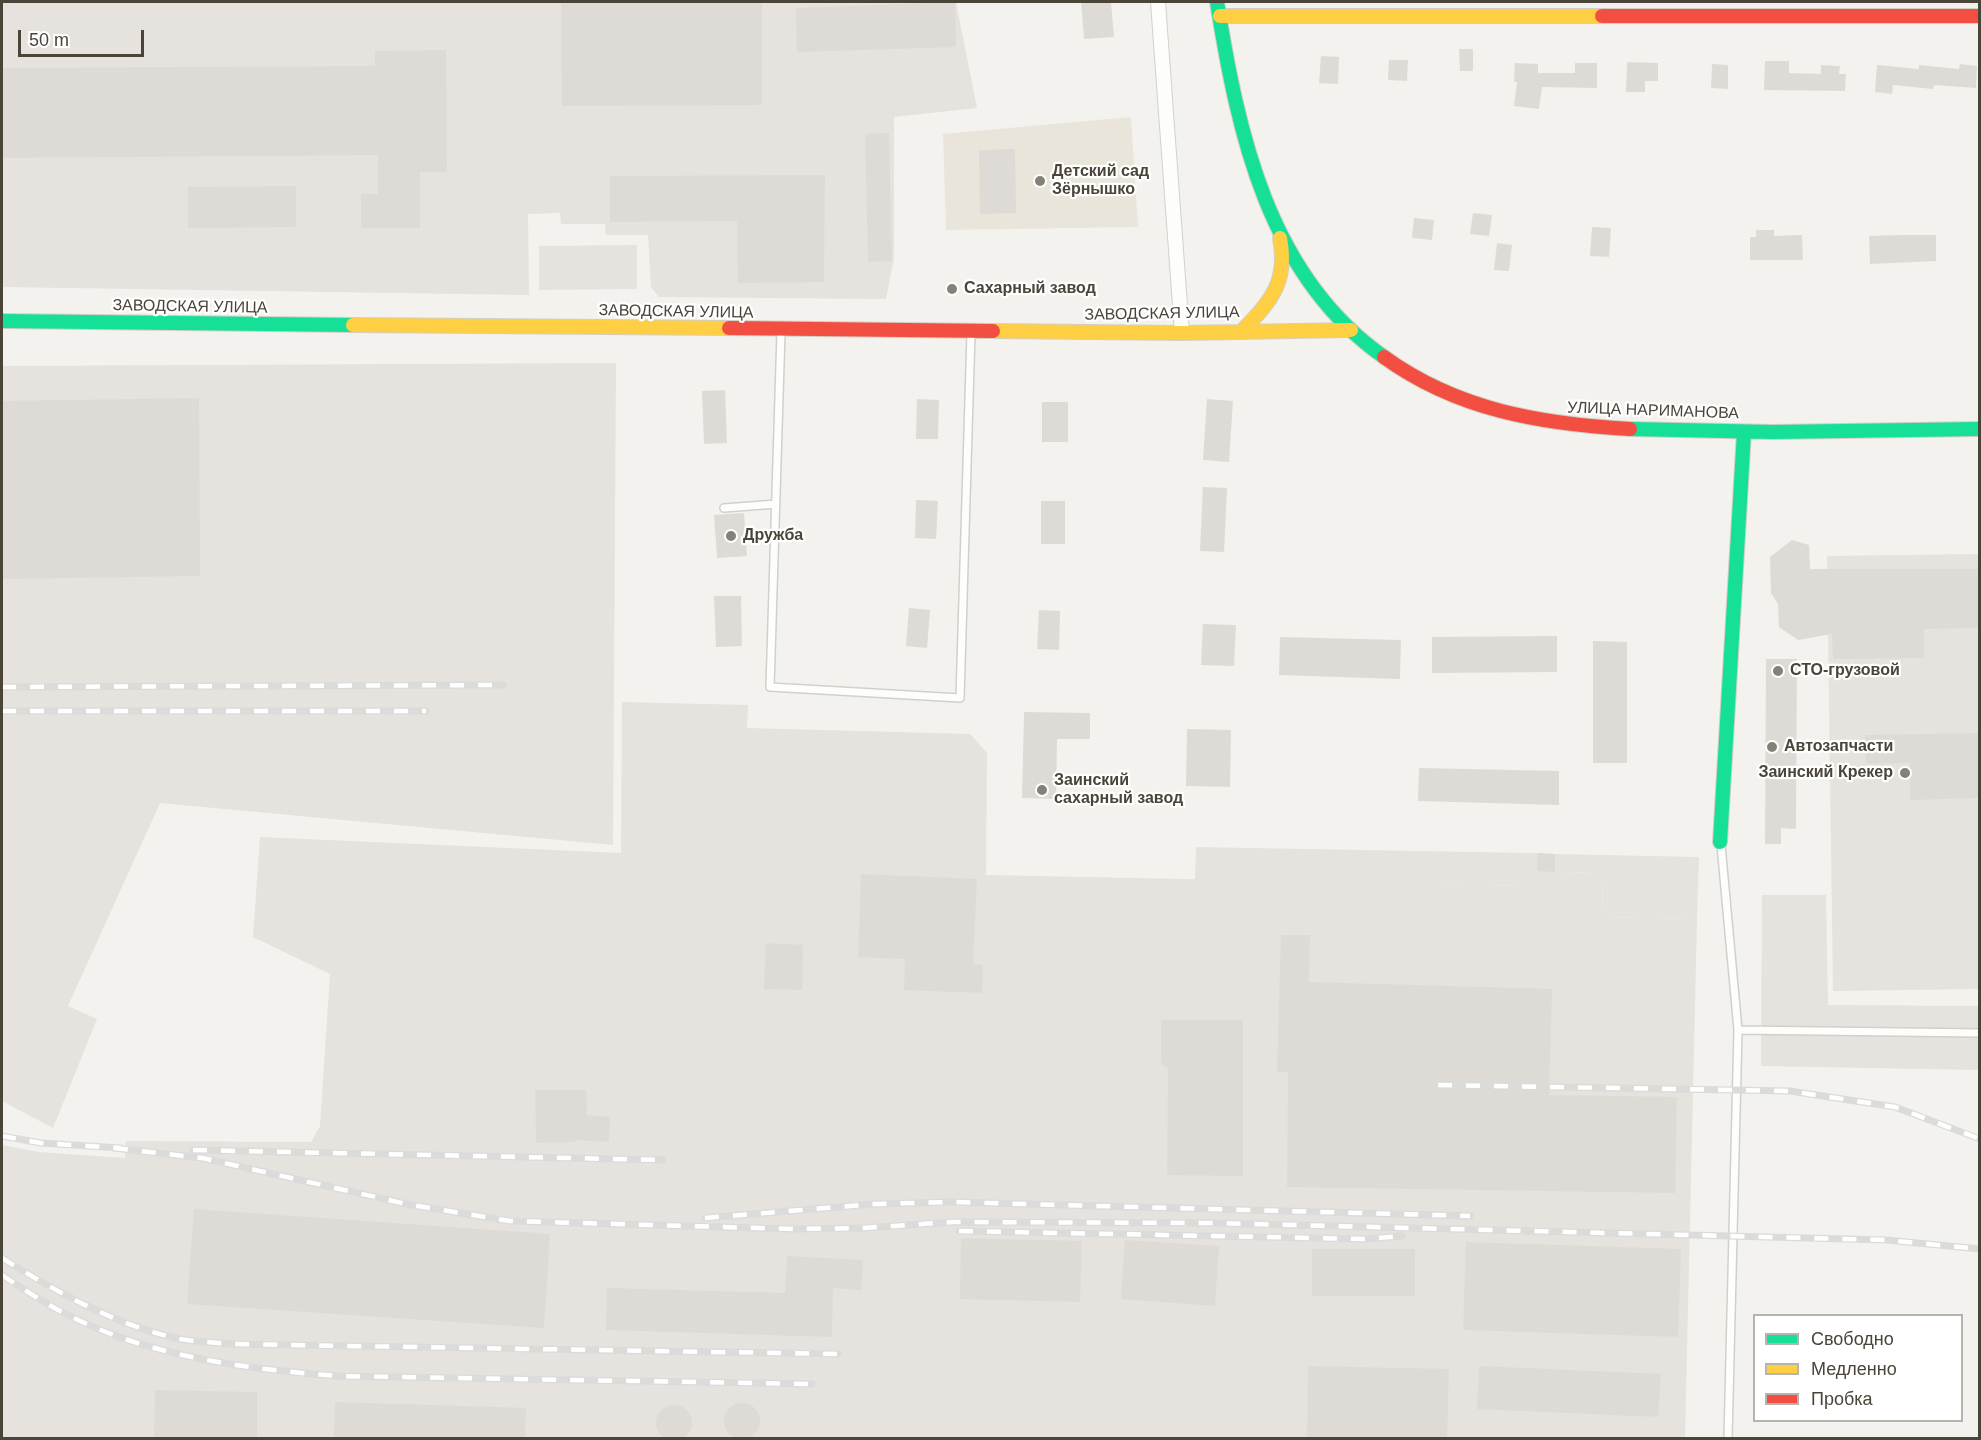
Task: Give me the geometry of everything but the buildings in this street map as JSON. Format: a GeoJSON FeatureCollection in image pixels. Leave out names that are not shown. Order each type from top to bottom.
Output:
{"type":"FeatureCollection","features":[{"type":"Feature","properties":{"kind":"main road"},"geometry":{"type":"LineString","coordinates":[[1217,2],[1253,173],[1284,252],[1279,285],[1272,300],[1243,330]]}},
{"type":"Feature","properties":{"kind":"main road"},"geometry":{"type":"LineString","coordinates":[[1220,16],[1980,16]]}},
{"type":"Feature","properties":{"kind":"main road","name":"УЛИЦА НАРИМАНОВА"},"geometry":{"type":"LineString","coordinates":[[1278,232],[1308,281],[1351,330],[1385,359],[1423,384],[1496,412],[1539,421],[1598,429],[1744,432],[1980,429]]}},
{"type":"Feature","properties":{"kind":"main road","name":"ЗАВОДСКАЯ УЛИЦА"},"geometry":{"type":"LineString","coordinates":[[2,321],[1182,333],[1243,330],[1351,330]]}},
{"type":"Feature","properties":{"kind":"main road"},"geometry":{"type":"LineString","coordinates":[[1720,842],[1744,432]]}},
{"type":"Feature","properties":{"kind":"street"},"geometry":{"type":"LineString","coordinates":[[1158,2],[1182,333]]}},
{"type":"Feature","properties":{"kind":"lane"},"geometry":{"type":"LineString","coordinates":[[781,329],[770,687],[960,698],[971,331]]}},
{"type":"Feature","properties":{"kind":"lane"},"geometry":{"type":"LineString","coordinates":[[724,508],[776,504]]}},
{"type":"Feature","properties":{"kind":"lane"},"geometry":{"type":"LineString","coordinates":[[1720,842],[1738,1030],[1728,1438]]}},
{"type":"Feature","properties":{"kind":"lane"},"geometry":{"type":"LineString","coordinates":[[1738,1030],[1980,1033]]}},
{"type":"Feature","properties":{"kind":"shaded area"},"geometry":{"type":"Polygon","coordinates":[[[2,2],[956,2],[977,108],[894,117],[894,257],[886,299],[659,297],[651,287],[648,235],[606,235],[605,224],[561,224],[560,213],[528,214],[529,295],[2,287],[2,2]]]}},
{"type":"Feature","properties":{"kind":"shaded area","name":"Детский сад Зёрнышко"},"geometry":{"type":"Polygon","coordinates":[[[1131,117],[1138,227],[946,230],[943,134],[1131,117]]]}},
{"type":"Feature","properties":{"kind":"shaded area"},"geometry":{"type":"Polygon","coordinates":[[[637,245],[637,289],[539,290],[539,246],[637,245]]]}},
{"type":"Feature","properties":{"kind":"shaded area"},"geometry":{"type":"Polygon","coordinates":[[[616,363],[613,845],[160,803],[68,1006],[97,1019],[53,1128],[2,1101],[2,366],[616,363]]]}},
{"type":"Feature","properties":{"kind":"shaded area","name":"Заинский Крекер"},"geometry":{"type":"Polygon","coordinates":[[[1979,554],[1979,989],[1833,991],[1827,556],[1979,554]]]}},
{"type":"Feature","properties":{"kind":"shaded area"},"geometry":{"type":"Polygon","coordinates":[[[622,702],[748,705],[747,728],[970,734],[987,753],[986,875],[1528,886],[1530,853],[1555,854],[1555,872],[1603,873],[1602,917],[1697,919],[1685,1438],[2,1438],[2,1145],[39,1152],[125,1158],[126,1141],[311,1142],[320,1126],[330,974],[253,937],[260,837],[621,853],[622,702]]]}},
{"type":"Feature","properties":{"kind":"shaded area"},"geometry":{"type":"Polygon","coordinates":[[[1196,847],[1530,853],[1529,886],[1195,880],[1196,847]]]}},
{"type":"Feature","properties":{"kind":"shaded area"},"geometry":{"type":"Polygon","coordinates":[[[1555,854],[1699,857],[1697,919],[1602,917],[1603,873],[1555,872],[1555,854]]]}},
{"type":"Feature","properties":{"kind":"shaded area"},"geometry":{"type":"Polygon","coordinates":[[[1762,895],[1826,895],[1828,1005],[1979,1006],[1979,1070],[1761,1066],[1762,895]]]}},
{"type":"Feature","properties":{"kind":"railway"},"geometry":{"type":"LineString","coordinates":[[2,687],[503,685]]}},
{"type":"Feature","properties":{"kind":"railway"},"geometry":{"type":"LineString","coordinates":[[2,711],[426,711]]}},
{"type":"Feature","properties":{"kind":"railway"},"geometry":{"type":"LineString","coordinates":[[1438,1085],[1790,1091],[1895,1107],[1980,1139]]}},
{"type":"Feature","properties":{"kind":"railway"},"geometry":{"type":"LineString","coordinates":[[2,1136],[41,1143],[121,1148]]}},
{"type":"Feature","properties":{"kind":"railway"},"geometry":{"type":"LineString","coordinates":[[114,1148],[202,1158],[411,1205],[510,1221],[793,1229],[863,1228],[953,1222],[1214,1223],[1886,1240],[1980,1249]]}},
{"type":"Feature","properties":{"kind":"railway"},"geometry":{"type":"LineString","coordinates":[[193,1150],[663,1160]]}},
{"type":"Feature","properties":{"kind":"railway"},"geometry":{"type":"LineString","coordinates":[[705,1218],[874,1204],[952,1202],[1470,1216]]}},
{"type":"Feature","properties":{"kind":"railway"},"geometry":{"type":"LineString","coordinates":[[959,1231],[1365,1239],[1402,1236]]}},
{"type":"Feature","properties":{"kind":"railway"},"geometry":{"type":"LineString","coordinates":[[2,1258],[63,1294],[105,1314],[148,1331],[193,1341],[231,1344],[838,1354]]}},
{"type":"Feature","properties":{"kind":"railway"},"geometry":{"type":"LineString","coordinates":[[2,1275],[57,1309],[107,1332],[204,1360],[270,1370],[337,1376],[812,1384]]}},
{"type":"Feature","properties":{"kind":"traffic: fast"},"geometry":{"type":"LineString","coordinates":[[1217,2],[1225,52],[1248,151],[1265,198],[1286,244],[1312,286],[1344,324],[1384,357]]}},
{"type":"Feature","properties":{"kind":"traffic: fast"},"geometry":{"type":"LineString","coordinates":[[2,321],[353,325]]}},
{"type":"Feature","properties":{"kind":"traffic: fast"},"geometry":{"type":"LineString","coordinates":[[1630,429],[1773,432],[1980,429]]}},
{"type":"Feature","properties":{"kind":"traffic: fast"},"geometry":{"type":"LineString","coordinates":[[1720,842],[1744,432]]}},
{"type":"Feature","properties":{"kind":"traffic: slow"},"geometry":{"type":"LineString","coordinates":[[1220,16],[1602,16]]}},
{"type":"Feature","properties":{"kind":"traffic: slow"},"geometry":{"type":"LineString","coordinates":[[1243,330],[1270,299],[1275,289],[1282,266],[1280,238]]}},
{"type":"Feature","properties":{"kind":"traffic: slow"},"geometry":{"type":"LineString","coordinates":[[353,325],[729,328]]}},
{"type":"Feature","properties":{"kind":"traffic: slow"},"geometry":{"type":"LineString","coordinates":[[993,331],[1182,333],[1351,330]]}},
{"type":"Feature","properties":{"kind":"traffic: jam"},"geometry":{"type":"LineString","coordinates":[[1602,16],[1980,16]]}},
{"type":"Feature","properties":{"kind":"traffic: jam"},"geometry":{"type":"LineString","coordinates":[[729,328],[993,331]]}},
{"type":"Feature","properties":{"kind":"traffic: jam"},"geometry":{"type":"LineString","coordinates":[[1384,357],[1412,375],[1470,402],[1532,418],[1630,429]]}},
{"type":"Feature","properties":{"kind":"place","name":"Детский сад Зёрнышко"},"geometry":{"type":"Point","coordinates":[1040,181]}},
{"type":"Feature","properties":{"kind":"place","name":"Сахарный завод"},"geometry":{"type":"Point","coordinates":[952,289]}},
{"type":"Feature","properties":{"kind":"place","name":"Дружба"},"geometry":{"type":"Point","coordinates":[731,536]}},
{"type":"Feature","properties":{"kind":"place","name":"СТО-грузовой"},"geometry":{"type":"Point","coordinates":[1778,671]}},
{"type":"Feature","properties":{"kind":"place","name":"Автозапчасти"},"geometry":{"type":"Point","coordinates":[1772,747]}},
{"type":"Feature","properties":{"kind":"place","name":"Заинский Крекер"},"geometry":{"type":"Point","coordinates":[1905,773]}},
{"type":"Feature","properties":{"kind":"place","name":"Заинский сахарный завод"},"geometry":{"type":"Point","coordinates":[1042,790]}}]}
